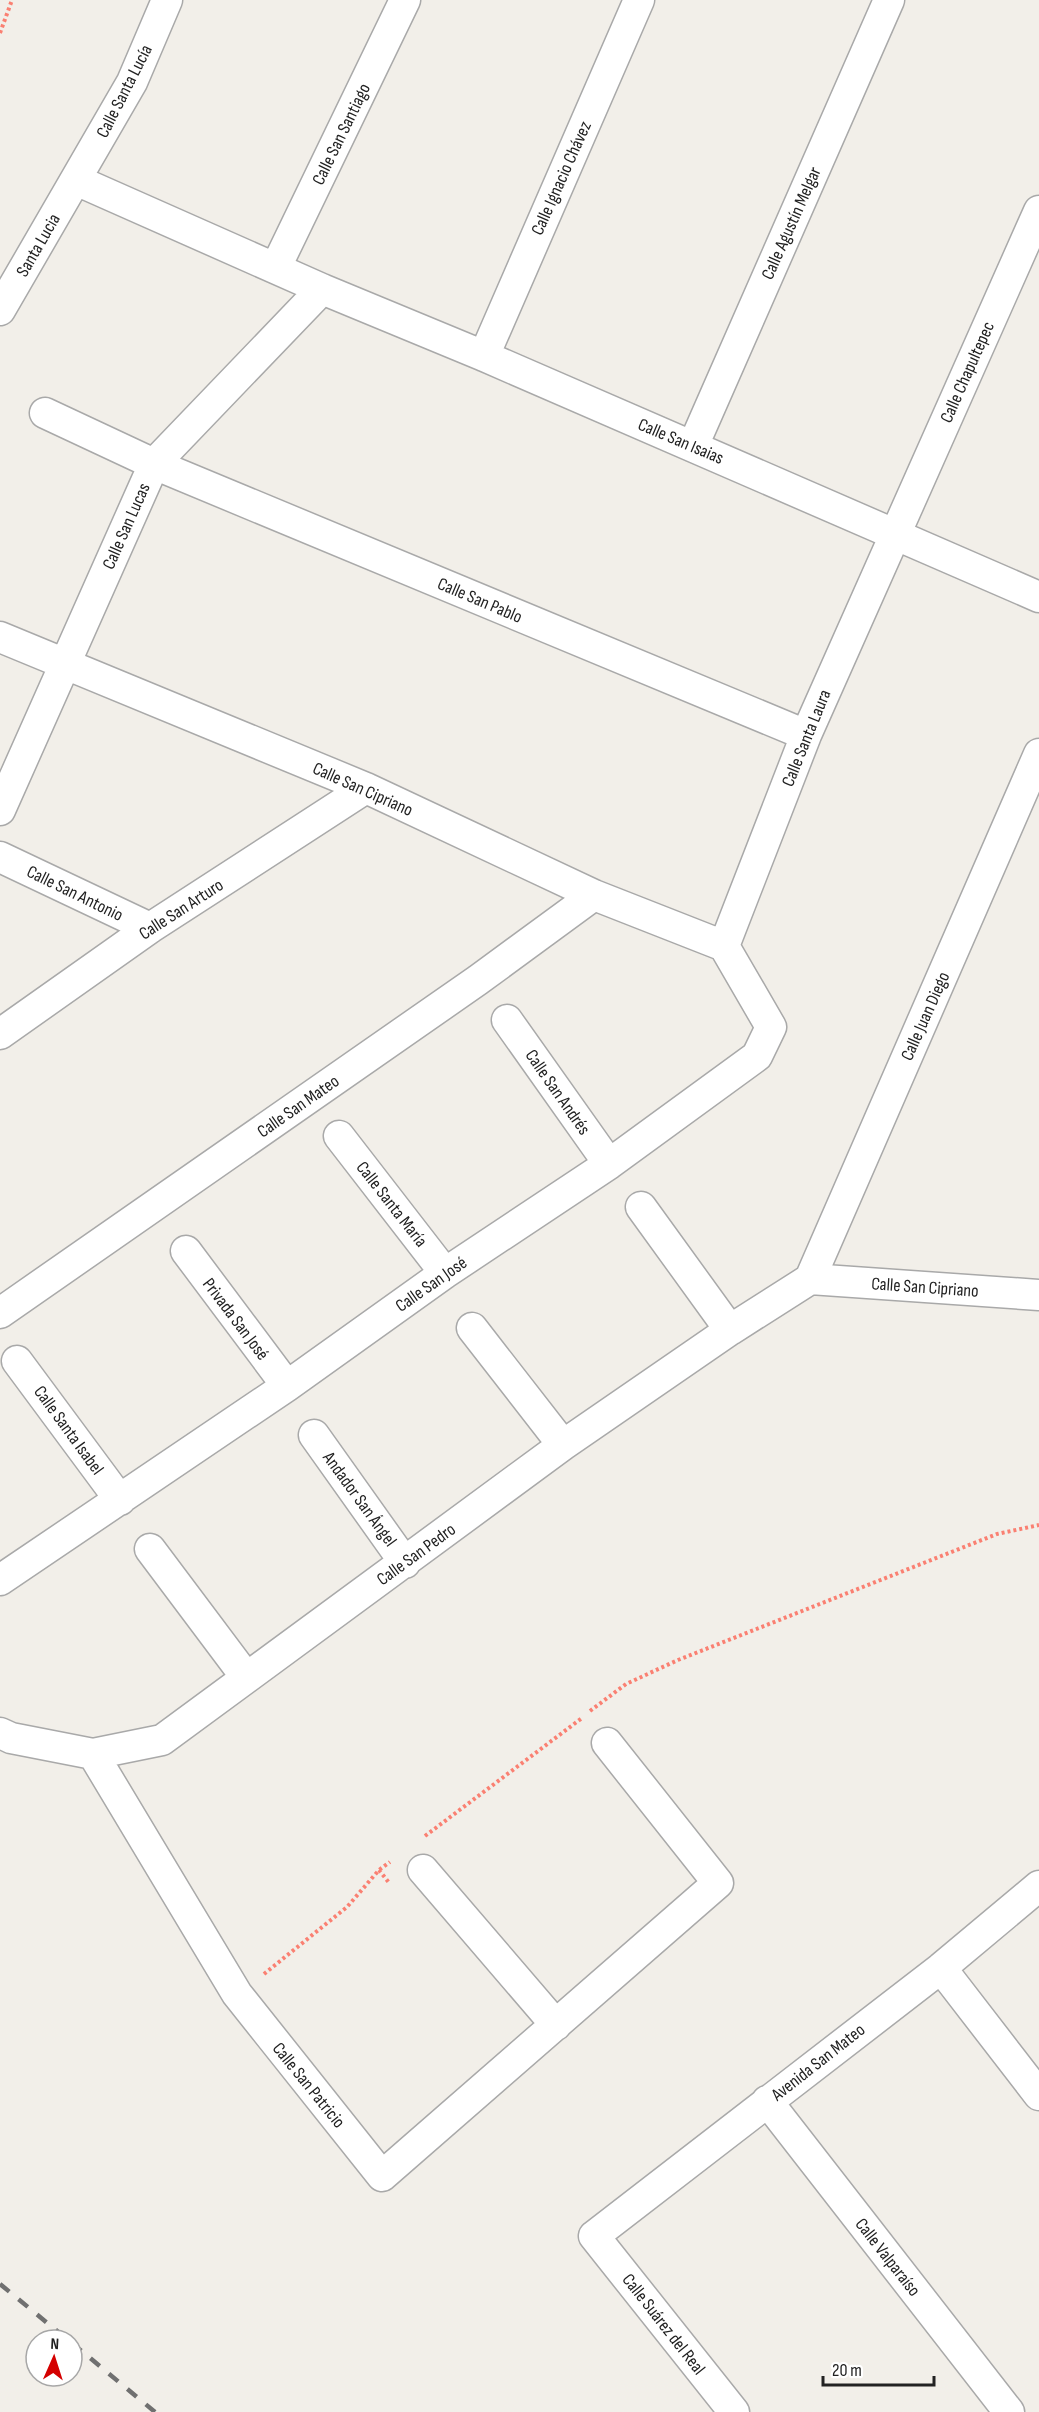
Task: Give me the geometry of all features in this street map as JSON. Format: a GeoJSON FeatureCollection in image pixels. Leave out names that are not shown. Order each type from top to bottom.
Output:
{"type":"FeatureCollection","features":[{"type":"Feature","properties":{"kind":"street","name":"Calle Santa Lucía"},"geometry":{"type":"LineString","coordinates":[[76,180],[132,82],[167,0]]}},
{"type":"Feature","properties":{"kind":"street","name":"Calle San Santiago"},"geometry":{"type":"LineString","coordinates":[[276,267],[405,0]]}},
{"type":"Feature","properties":{"kind":"street","name":"Calle Ignacio Chávez"},"geometry":{"type":"LineString","coordinates":[[484,356],[639,0]]}},
{"type":"Feature","properties":{"kind":"street","name":"Calle Agustín Melgar"},"geometry":{"type":"LineString","coordinates":[[693,446],[889,0]]}},
{"type":"Feature","properties":{"kind":"street","name":"Calle San Isaias"},"geometry":{"type":"LineString","coordinates":[[76,180],[276,267],[322,290],[484,356],[1039,597]]}},
{"type":"Feature","properties":{"kind":"street","name":"Santa Lucia"},"geometry":{"type":"LineString","coordinates":[[0,310],[76,180]]}},
{"type":"Feature","properties":{"kind":"street","name":"Calle Chapultepec"},"geometry":{"type":"LineString","coordinates":[[895,533],[1039,211]]}},
{"type":"Feature","properties":{"kind":"street","name":"Calle San Lucas"},"geometry":{"type":"LineString","coordinates":[[0,810],[154,464],[322,290]]}},
{"type":"Feature","properties":{"kind":"street","name":"Calle San Pablo"},"geometry":{"type":"LineString","coordinates":[[45,414],[154,464],[806,735]]}},
{"type":"Feature","properties":{"kind":"street","name":"Calle Santa Laura"},"geometry":{"type":"LineString","coordinates":[[724,946],[806,735],[895,533]]}},
{"type":"Feature","properties":{"kind":"street","name":"Calle San Cipriano"},"geometry":{"type":"LineString","coordinates":[[0,638],[366,788],[594,895],[724,946]]}},
{"type":"Feature","properties":{"kind":"street","name":"Calle Juan Diego"},"geometry":{"type":"LineString","coordinates":[[810,1279],[1039,754]]}},
{"type":"Feature","properties":{"kind":"street","name":"Calle San Arturo"},"geometry":{"type":"LineString","coordinates":[[0,1034],[150,928],[366,788]]}},
{"type":"Feature","properties":{"kind":"street","name":"Calle San Antonio"},"geometry":{"type":"LineString","coordinates":[[0,857],[150,928]]}},
{"type":"Feature","properties":{"kind":"street","name":"Calle San Mateo"},"geometry":{"type":"LineString","coordinates":[[0,1313],[468,987],[594,895]]}},
{"type":"Feature","properties":{"kind":"street","name":"Calle San José"},"geometry":{"type":"LineString","coordinates":[[0,1580],[287,1386],[445,1273],[609,1164],[758,1056],[771,1027],[724,946]]}},
{"type":"Feature","properties":{"kind":"street","name":"Calle San Andrés"},"geometry":{"type":"LineString","coordinates":[[507,1020],[609,1164]]}},
{"type":"Feature","properties":{"kind":"street","name":"Calle Santa María"},"geometry":{"type":"LineString","coordinates":[[339,1136],[445,1273]]}},
{"type":"Feature","properties":{"kind":"street"},"geometry":{"type":"LineString","coordinates":[[641,1207],[730,1330]]}},
{"type":"Feature","properties":{"kind":"street","name":"Privada San José"},"geometry":{"type":"LineString","coordinates":[[186,1251],[287,1386]]}},
{"type":"Feature","properties":{"kind":"street","name":"Calle San Cipriano"},"geometry":{"type":"LineString","coordinates":[[810,1279],[1038,1293]]}},
{"type":"Feature","properties":{"kind":"street","name":"Calle San Pedro"},"geometry":{"type":"LineString","coordinates":[[0,1733],[11,1738],[93,1754],[162,1740],[563,1445],[730,1330],[810,1279]]}},
{"type":"Feature","properties":{"kind":"street"},"geometry":{"type":"LineString","coordinates":[[472,1328],[563,1445]]}},
{"type":"Feature","properties":{"kind":"street","name":"Calle Santa Isabel"},"geometry":{"type":"LineString","coordinates":[[17,1361],[120,1500]]}},
{"type":"Feature","properties":{"kind":"street","name":"Andador San Ángel"},"geometry":{"type":"LineString","coordinates":[[314,1435],[405,1563]]}},
{"type":"Feature","properties":{"kind":"street"},"geometry":{"type":"LineString","coordinates":[[150,1549],[246,1677]]}},
{"type":"Feature","properties":{"kind":"street"},"geometry":{"type":"LineString","coordinates":[[423,1870],[556,2025],[718,1883],[607,1743]]}},
{"type":"Feature","properties":{"kind":"street","name":"Calle San Patricio"},"geometry":{"type":"LineString","coordinates":[[93,1754],[237,1995],[382,2176],[556,2025]]}},
{"type":"Feature","properties":{"kind":"street","name":"Avenida San Mateo"},"geometry":{"type":"LineString","coordinates":[[594,2236],[940,1968],[1039,1886]]}},
{"type":"Feature","properties":{"kind":"street"},"geometry":{"type":"LineString","coordinates":[[940,1968],[1039,2095]]}},
{"type":"Feature","properties":{"kind":"street","name":"Calle Valparaíso"},"geometry":{"type":"LineString","coordinates":[[767,2101],[1009,2412]]}},
{"type":"Feature","properties":{"kind":"street","name":"Calle Suárez del Real"},"geometry":{"type":"LineString","coordinates":[[594,2236],[734,2412]]}},
{"type":"Feature","properties":{"kind":"path"},"geometry":{"type":"LineString","coordinates":[[0,33],[12,0]]}},
{"type":"Feature","properties":{"kind":"railway"},"geometry":{"type":"LineString","coordinates":[[0,2284],[53,2328]]}},
{"type":"Feature","properties":{"kind":"railway"},"geometry":{"type":"LineString","coordinates":[[84,2353],[155,2412]]}}]}
